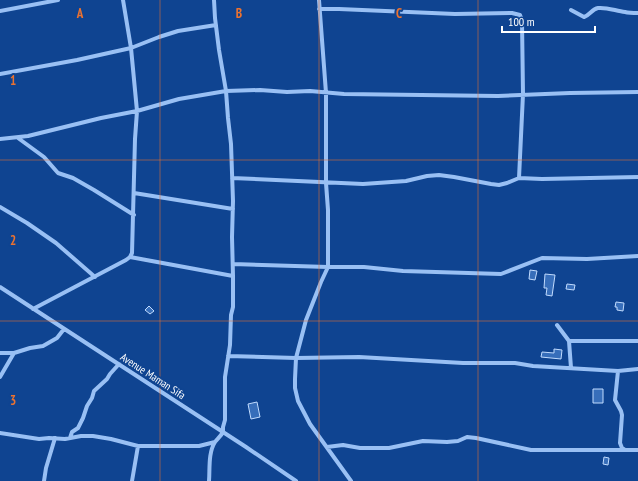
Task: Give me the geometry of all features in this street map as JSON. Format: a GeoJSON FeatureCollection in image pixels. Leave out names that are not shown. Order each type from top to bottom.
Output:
{"type":"FeatureCollection","features":[{"type":"Feature","properties":{"kind":"street"},"geometry":{"type":"LineString","coordinates":[[0,11],[58,0]]}},
{"type":"Feature","properties":{"kind":"street"},"geometry":{"type":"LineString","coordinates":[[33,309],[126,260],[132,253],[137,111],[131,48],[123,0]]}},
{"type":"Feature","properties":{"kind":"street"},"geometry":{"type":"LineString","coordinates":[[209,481],[212,448],[223,432],[222,427],[225,420],[225,377],[230,345],[231,315],[233,307],[233,208],[230,144],[226,91],[219,50],[214,0]]}},
{"type":"Feature","properties":{"kind":"street"},"geometry":{"type":"LineString","coordinates":[[319,0],[326,92],[328,267],[310,310],[296,358],[294,379],[298,401],[310,424],[351,481]]}},
{"type":"Feature","properties":{"kind":"street"},"geometry":{"type":"LineString","coordinates":[[571,10],[584,17],[588,16],[599,8],[606,8],[627,13],[638,13]]}},
{"type":"Feature","properties":{"kind":"street"},"geometry":{"type":"LineString","coordinates":[[319,10],[339,9],[455,14],[512,13],[520,15],[522,21],[523,94],[519,178]]}},
{"type":"Feature","properties":{"kind":"street"},"geometry":{"type":"LineString","coordinates":[[0,74],[131,48],[178,31],[216,26]]}},
{"type":"Feature","properties":{"kind":"street"},"geometry":{"type":"LineString","coordinates":[[0,140],[28,136],[101,118],[137,111],[178,99],[226,91],[260,90],[287,92],[310,91],[344,94],[482,96],[638,92]]}},
{"type":"Feature","properties":{"kind":"street"},"geometry":{"type":"LineString","coordinates":[[17,138],[44,157],[58,173],[73,178],[134,215]]}},
{"type":"Feature","properties":{"kind":"street"},"geometry":{"type":"LineString","coordinates":[[232,178],[362,184],[406,181],[439,175],[499,185],[519,178],[638,177]]}},
{"type":"Feature","properties":{"kind":"street"},"geometry":{"type":"LineString","coordinates":[[134,193],[233,208]]}},
{"type":"Feature","properties":{"kind":"street"},"geometry":{"type":"LineString","coordinates":[[0,207],[56,243],[95,277]]}},
{"type":"Feature","properties":{"kind":"street"},"geometry":{"type":"LineString","coordinates":[[233,264],[364,267],[403,271],[501,274],[542,258],[587,259],[638,256]]}},
{"type":"Feature","properties":{"kind":"street"},"geometry":{"type":"LineString","coordinates":[[130,257],[233,276]]}},
{"type":"Feature","properties":{"kind":"street","name":"Avenue Maman Sifa"},"geometry":{"type":"LineString","coordinates":[[0,287],[296,481]]}},
{"type":"Feature","properties":{"kind":"street"},"geometry":{"type":"LineString","coordinates":[[557,325],[569,341],[571,368]]}},
{"type":"Feature","properties":{"kind":"street"},"geometry":{"type":"LineString","coordinates":[[0,353],[14,353],[43,346],[57,338],[64,329]]}},
{"type":"Feature","properties":{"kind":"street"},"geometry":{"type":"LineString","coordinates":[[569,341],[638,341]]}},
{"type":"Feature","properties":{"kind":"street"},"geometry":{"type":"LineString","coordinates":[[0,377],[14,353]]}},
{"type":"Feature","properties":{"kind":"street"},"geometry":{"type":"LineString","coordinates":[[228,356],[296,358],[359,356],[463,362],[516,363],[533,366],[618,371],[638,369]]}},
{"type":"Feature","properties":{"kind":"street"},"geometry":{"type":"LineString","coordinates":[[70,438],[72,432],[78,428],[94,391],[107,379],[119,364]]}},
{"type":"Feature","properties":{"kind":"street"},"geometry":{"type":"LineString","coordinates":[[618,371],[615,400],[622,415],[620,443],[622,448],[625,450]]}},
{"type":"Feature","properties":{"kind":"street"},"geometry":{"type":"LineString","coordinates":[[0,433],[39,439],[93,436],[138,446],[198,446],[215,442]]}},
{"type":"Feature","properties":{"kind":"street"},"geometry":{"type":"LineString","coordinates":[[327,447],[343,445],[360,448],[389,448],[423,441],[447,442],[468,437],[531,450],[638,450]]}},
{"type":"Feature","properties":{"kind":"street"},"geometry":{"type":"LineString","coordinates":[[44,481],[46,468],[55,438]]}},
{"type":"Feature","properties":{"kind":"street"},"geometry":{"type":"LineString","coordinates":[[132,481],[138,446]]}},
{"type":"Feature","properties":{"kind":"building"},"geometry":{"type":"Polygon","coordinates":[[[530,270],[537,271],[535,280],[529,279],[530,270]]]}},
{"type":"Feature","properties":{"kind":"building"},"geometry":{"type":"Polygon","coordinates":[[[545,274],[555,275],[552,296],[546,295],[547,288],[544,288],[545,274]]]}},
{"type":"Feature","properties":{"kind":"building"},"geometry":{"type":"Polygon","coordinates":[[[567,284],[575,285],[574,290],[566,289],[567,284]]]}},
{"type":"Feature","properties":{"kind":"building"},"geometry":{"type":"Polygon","coordinates":[[[616,302],[624,303],[623,311],[617,310],[617,307],[615,307],[616,302]]]}},
{"type":"Feature","properties":{"kind":"building"},"geometry":{"type":"Polygon","coordinates":[[[149,306],[154,311],[150,314],[145,310],[149,306]]]}},
{"type":"Feature","properties":{"kind":"building"},"geometry":{"type":"Polygon","coordinates":[[[554,349],[562,350],[561,359],[541,357],[542,352],[554,353],[554,349]]]}},
{"type":"Feature","properties":{"kind":"building"},"geometry":{"type":"Polygon","coordinates":[[[593,389],[603,389],[603,403],[593,403],[593,389]]]}},
{"type":"Feature","properties":{"kind":"building"},"geometry":{"type":"Polygon","coordinates":[[[257,402],[260,417],[251,419],[248,404],[257,402]]]}},
{"type":"Feature","properties":{"kind":"building"},"geometry":{"type":"Polygon","coordinates":[[[604,457],[609,458],[608,465],[603,464],[604,457]]]}}]}
